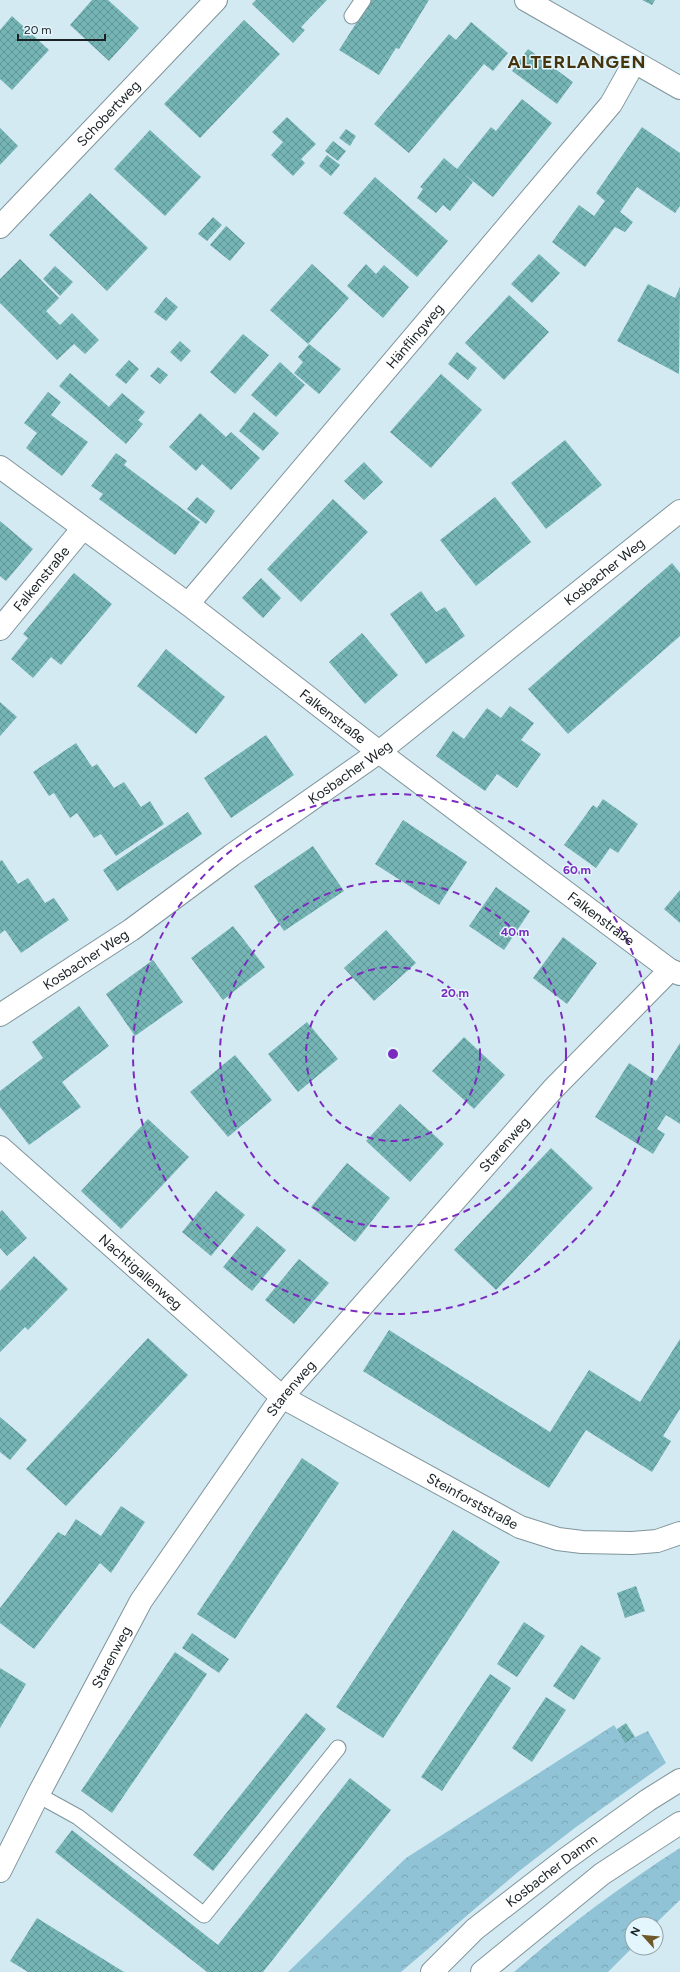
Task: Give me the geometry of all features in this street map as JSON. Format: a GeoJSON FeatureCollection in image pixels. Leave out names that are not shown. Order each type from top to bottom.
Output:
{"type":"FeatureCollection","features":[{"type":"Feature","properties":{"kind":"street","name":"Schobertweg"},"geometry":{"type":"LineString","coordinates":[[0,227],[216,0]]}},
{"type":"Feature","properties":{"kind":"street"},"geometry":{"type":"LineString","coordinates":[[526,0],[680,88]]}},
{"type":"Feature","properties":{"kind":"street","name":"Hänflingweg"},"geometry":{"type":"LineString","coordinates":[[188,604],[611,104],[634,63]]}},
{"type":"Feature","properties":{"kind":"street","name":"Falkenstraße"},"geometry":{"type":"LineString","coordinates":[[0,467],[188,604],[379,752],[675,972]]}},
{"type":"Feature","properties":{"kind":"street","name":"Kosbacher Weg"},"geometry":{"type":"LineString","coordinates":[[1,1011],[131,930],[232,855],[379,752],[680,511]]}},
{"type":"Feature","properties":{"kind":"street","name":"Falkenstraße"},"geometry":{"type":"LineString","coordinates":[[0,629],[83,528]]}},
{"type":"Feature","properties":{"kind":"street","name":"Starenweg"},"geometry":{"type":"LineString","coordinates":[[0,1870],[141,1601],[282,1397],[553,1089],[675,972]]}},
{"type":"Feature","properties":{"kind":"street","name":"Nachtigallenweg"},"geometry":{"type":"LineString","coordinates":[[0,1147],[282,1397]]}},
{"type":"Feature","properties":{"kind":"street","name":"Steinforststraße"},"geometry":{"type":"LineString","coordinates":[[282,1397],[520,1527],[558,1539],[582,1542],[632,1543],[657,1541],[680,1533]]}},
{"type":"Feature","properties":{"kind":"street","name":"Kosbacher Damm"},"geometry":{"type":"LineString","coordinates":[[432,1972],[475,1929],[562,1861],[648,1800],[680,1780]]}},
{"type":"Feature","properties":{"kind":"street"},"geometry":{"type":"LineString","coordinates":[[482,1972],[602,1874],[680,1823]]}},
{"type":"Feature","properties":{"kind":"lane"},"geometry":{"type":"LineString","coordinates":[[352,16],[363,0]]}},
{"type":"Feature","properties":{"kind":"lane"},"geometry":{"type":"LineString","coordinates":[[38,1795],[78,1817],[204,1915],[338,1748]]}},
{"type":"Feature","properties":{"kind":"green space"},"geometry":{"type":"Polygon","coordinates":[[[614,1725],[625,1742],[648,1731],[666,1763],[576,1827],[518,1872],[401,1972],[288,1972],[406,1858],[614,1725]]]}},
{"type":"Feature","properties":{"kind":"green space"},"geometry":{"type":"Polygon","coordinates":[[[680,1848],[680,1900],[663,1916],[624,1916],[624,1956],[608,1972],[514,1972],[595,1907],[680,1848]]]}},
{"type":"Feature","properties":{"kind":"building"},"geometry":{"type":"Polygon","coordinates":[[[92,0],[108,0],[139,28],[109,61],[70,25],[92,0]]]}},
{"type":"Feature","properties":{"kind":"building"},"geometry":{"type":"Polygon","coordinates":[[[256,0],[327,0],[301,27],[305,30],[293,43],[252,4],[256,0]]]}},
{"type":"Feature","properties":{"kind":"building"},"geometry":{"type":"Polygon","coordinates":[[[371,0],[429,0],[399,49],[396,48],[379,75],[339,50],[371,0]]]}},
{"type":"Feature","properties":{"kind":"building"},"geometry":{"type":"Polygon","coordinates":[[[642,0],[655,0],[652,5],[642,0]]]}},
{"type":"Feature","properties":{"kind":"building"},"geometry":{"type":"Polygon","coordinates":[[[12,16],[49,50],[12,90],[0,79],[0,30],[12,16]]]}},
{"type":"Feature","properties":{"kind":"building"},"geometry":{"type":"Polygon","coordinates":[[[244,20],[280,54],[200,138],[164,104],[244,20]]]}},
{"type":"Feature","properties":{"kind":"building"},"geometry":{"type":"Polygon","coordinates":[[[471,22],[508,53],[493,71],[484,64],[409,153],[374,124],[449,34],[456,40],[471,22]]]}},
{"type":"Feature","properties":{"kind":"building"},"geometry":{"type":"Polygon","coordinates":[[[528,49],[573,82],[557,104],[512,71],[528,49]]]}},
{"type":"Feature","properties":{"kind":"building"},"geometry":{"type":"Polygon","coordinates":[[[522,99],[552,123],[493,197],[464,174],[473,182],[450,211],[443,205],[436,213],[417,198],[423,189],[420,187],[444,158],[457,169],[491,127],[496,131],[522,99]]]}},
{"type":"Feature","properties":{"kind":"building"},"geometry":{"type":"Polygon","coordinates":[[[287,117],[316,144],[301,159],[305,163],[293,176],[271,155],[283,142],[272,132],[287,117]]]}},
{"type":"Feature","properties":{"kind":"building"},"geometry":{"type":"Polygon","coordinates":[[[642,127],[680,153],[680,206],[675,213],[637,187],[620,212],[633,222],[625,232],[615,227],[585,267],[552,242],[579,205],[594,216],[605,201],[596,193],[642,127]]]}},
{"type":"Feature","properties":{"kind":"building"},"geometry":{"type":"Polygon","coordinates":[[[0,128],[18,146],[0,165],[0,128]]]}},
{"type":"Feature","properties":{"kind":"building"},"geometry":{"type":"Polygon","coordinates":[[[346,129],[356,136],[350,146],[339,138],[346,129]]]}},
{"type":"Feature","properties":{"kind":"building"},"geometry":{"type":"Polygon","coordinates":[[[150,130],[201,177],[165,216],[114,169],[150,130]]]}},
{"type":"Feature","properties":{"kind":"building"},"geometry":{"type":"Polygon","coordinates":[[[333,141],[346,151],[338,161],[325,151],[333,141]]]}},
{"type":"Feature","properties":{"kind":"building"},"geometry":{"type":"Polygon","coordinates":[[[327,155],[340,165],[331,176],[319,166],[327,155]]]}},
{"type":"Feature","properties":{"kind":"building"},"geometry":{"type":"Polygon","coordinates":[[[375,177],[448,241],[417,277],[343,213],[375,177]]]}},
{"type":"Feature","properties":{"kind":"building"},"geometry":{"type":"Polygon","coordinates":[[[90,193],[148,248],[107,291],[49,235],[90,193]]]}},
{"type":"Feature","properties":{"kind":"building"},"geometry":{"type":"Polygon","coordinates":[[[213,217],[222,225],[207,241],[198,234],[213,217]]]}},
{"type":"Feature","properties":{"kind":"building"},"geometry":{"type":"Polygon","coordinates":[[[226,226],[245,243],[230,261],[210,245],[226,226]]]}},
{"type":"Feature","properties":{"kind":"building"},"geometry":{"type":"Polygon","coordinates":[[[539,254],[560,273],[532,303],[511,284],[539,254]]]}},
{"type":"Feature","properties":{"kind":"building"},"geometry":{"type":"Polygon","coordinates":[[[20,259],[59,298],[46,311],[60,325],[72,313],[99,340],[85,354],[74,344],[57,360],[0,303],[0,279],[20,259]]]}},
{"type":"Feature","properties":{"kind":"building"},"geometry":{"type":"Polygon","coordinates":[[[312,264],[349,298],[308,344],[270,310],[312,264]]]}},
{"type":"Feature","properties":{"kind":"building"},"geometry":{"type":"Polygon","coordinates":[[[366,264],[376,274],[384,265],[409,287],[383,318],[347,286],[366,264]]]}},
{"type":"Feature","properties":{"kind":"building"},"geometry":{"type":"Polygon","coordinates":[[[55,266],[73,282],[60,296],[43,279],[55,266]]]}},
{"type":"Feature","properties":{"kind":"building"},"geometry":{"type":"Polygon","coordinates":[[[648,284],[675,298],[680,287],[679,374],[617,341],[648,284]]]}},
{"type":"Feature","properties":{"kind":"building"},"geometry":{"type":"Polygon","coordinates":[[[509,295],[549,332],[504,380],[465,343],[509,295]]]}},
{"type":"Feature","properties":{"kind":"building"},"geometry":{"type":"Polygon","coordinates":[[[166,297],[178,307],[166,321],[154,312],[166,297]]]}},
{"type":"Feature","properties":{"kind":"building"},"geometry":{"type":"Polygon","coordinates":[[[243,334],[269,355],[235,394],[210,372],[243,334]]]}},
{"type":"Feature","properties":{"kind":"building"},"geometry":{"type":"Polygon","coordinates":[[[180,341],[191,351],[181,362],[170,352],[180,341]]]}},
{"type":"Feature","properties":{"kind":"building"},"geometry":{"type":"Polygon","coordinates":[[[309,344],[341,369],[319,394],[294,373],[303,362],[298,357],[309,344]]]}},
{"type":"Feature","properties":{"kind":"building"},"geometry":{"type":"Polygon","coordinates":[[[457,352],[477,368],[468,380],[448,364],[457,352]]]}},
{"type":"Feature","properties":{"kind":"building"},"geometry":{"type":"Polygon","coordinates":[[[129,360],[139,369],[126,384],[115,375],[129,360]]]}},
{"type":"Feature","properties":{"kind":"building"},"geometry":{"type":"Polygon","coordinates":[[[280,362],[305,385],[276,417],[251,395],[280,362]]]}},
{"type":"Feature","properties":{"kind":"building"},"geometry":{"type":"Polygon","coordinates":[[[158,367],[168,375],[160,384],[150,376],[158,367]]]}},
{"type":"Feature","properties":{"kind":"building"},"geometry":{"type":"Polygon","coordinates":[[[70,373],[109,407],[122,393],[145,412],[138,420],[143,424],[126,444],[59,386],[70,373]]]}},
{"type":"Feature","properties":{"kind":"building"},"geometry":{"type":"Polygon","coordinates":[[[441,374],[482,410],[431,468],[390,432],[441,374]]]}},
{"type":"Feature","properties":{"kind":"building"},"geometry":{"type":"Polygon","coordinates":[[[48,392],[61,402],[51,415],[88,442],[62,476],[26,448],[37,433],[24,423],[48,392]]]}},
{"type":"Feature","properties":{"kind":"building"},"geometry":{"type":"Polygon","coordinates":[[[254,412],[279,433],[263,451],[239,431],[254,412]]]}},
{"type":"Feature","properties":{"kind":"building"},"geometry":{"type":"Polygon","coordinates":[[[200,413],[226,437],[231,432],[260,458],[231,490],[202,464],[196,471],[169,447],[200,413]]]}},
{"type":"Feature","properties":{"kind":"building"},"geometry":{"type":"Polygon","coordinates":[[[565,440],[602,485],[546,529],[511,483],[565,440]]]}},
{"type":"Feature","properties":{"kind":"building"},"geometry":{"type":"Polygon","coordinates":[[[116,453],[127,461],[124,465],[200,522],[175,555],[99,499],[103,494],[91,486],[116,453]]]}},
{"type":"Feature","properties":{"kind":"building"},"geometry":{"type":"Polygon","coordinates":[[[364,462],[383,482],[364,500],[344,481],[364,462]]]}},
{"type":"Feature","properties":{"kind":"building"},"geometry":{"type":"Polygon","coordinates":[[[197,497],[215,511],[206,524],[187,509],[197,497]]]}},
{"type":"Feature","properties":{"kind":"building"},"geometry":{"type":"Polygon","coordinates":[[[495,497],[531,542],[476,586],[440,540],[495,497]]]}},
{"type":"Feature","properties":{"kind":"building"},"geometry":{"type":"Polygon","coordinates":[[[333,499],[368,532],[301,602],[267,569],[333,499]]]}},
{"type":"Feature","properties":{"kind":"building"},"geometry":{"type":"Polygon","coordinates":[[[0,521],[33,549],[6,581],[0,576],[0,521]]]}},
{"type":"Feature","properties":{"kind":"building"},"geometry":{"type":"Polygon","coordinates":[[[672,563],[680,573],[680,636],[568,734],[528,689],[672,563]]]}},
{"type":"Feature","properties":{"kind":"building"},"geometry":{"type":"Polygon","coordinates":[[[74,573],[112,604],[61,665],[51,657],[33,678],[11,659],[28,638],[23,634],[74,573]]]}},
{"type":"Feature","properties":{"kind":"building"},"geometry":{"type":"Polygon","coordinates":[[[261,578],[281,598],[263,618],[242,598],[261,578]]]}},
{"type":"Feature","properties":{"kind":"building"},"geometry":{"type":"Polygon","coordinates":[[[421,591],[436,612],[445,607],[465,636],[426,664],[390,614],[421,591]]]}},
{"type":"Feature","properties":{"kind":"building"},"geometry":{"type":"Polygon","coordinates":[[[362,633],[398,675],[365,704],[329,662],[362,633]]]}},
{"type":"Feature","properties":{"kind":"building"},"geometry":{"type":"Polygon","coordinates":[[[166,649],[225,697],[196,734],[137,686],[166,649]]]}},
{"type":"Feature","properties":{"kind":"building"},"geometry":{"type":"Polygon","coordinates":[[[0,702],[17,717],[0,736],[0,702]]]}},
{"type":"Feature","properties":{"kind":"building"},"geometry":{"type":"Polygon","coordinates":[[[510,706],[534,723],[521,740],[541,754],[517,788],[497,774],[485,791],[436,756],[453,731],[464,739],[487,708],[501,718],[510,706]]]}},
{"type":"Feature","properties":{"kind":"building"},"geometry":{"type":"Polygon","coordinates":[[[266,735],[294,775],[231,818],[204,778],[266,735]]]}},
{"type":"Feature","properties":{"kind":"building"},"geometry":{"type":"Polygon","coordinates":[[[76,743],[92,767],[97,764],[114,788],[124,782],[141,807],[150,801],[164,824],[116,856],[101,834],[94,838],[77,813],[70,818],[54,793],[49,796],[33,772],[76,743]]]}},
{"type":"Feature","properties":{"kind":"building"},"geometry":{"type":"Polygon","coordinates":[[[603,799],[638,824],[618,853],[610,848],[596,868],[564,845],[593,805],[597,808],[603,799]]]}},
{"type":"Feature","properties":{"kind":"building"},"geometry":{"type":"Polygon","coordinates":[[[188,812],[202,834],[117,891],[103,870],[188,812]]]}},
{"type":"Feature","properties":{"kind":"building"},"geometry":{"type":"Polygon","coordinates":[[[403,820],[467,862],[439,905],[375,864],[403,820]]]}},
{"type":"Feature","properties":{"kind":"building"},"geometry":{"type":"Polygon","coordinates":[[[313,846],[344,891],[284,931],[254,886],[313,846]]]}},
{"type":"Feature","properties":{"kind":"building"},"geometry":{"type":"Polygon","coordinates":[[[2,860],[18,884],[28,878],[45,903],[54,898],[69,920],[21,953],[5,930],[0,934],[0,861],[2,860]]]}},
{"type":"Feature","properties":{"kind":"building"},"geometry":{"type":"Polygon","coordinates":[[[496,887],[530,911],[504,950],[469,926],[496,887]]]}},
{"type":"Feature","properties":{"kind":"building"},"geometry":{"type":"Polygon","coordinates":[[[680,890],[680,923],[664,909],[680,890]]]}},
{"type":"Feature","properties":{"kind":"building"},"geometry":{"type":"Polygon","coordinates":[[[233,926],[265,967],[223,1000],[191,958],[233,926]]]}},
{"type":"Feature","properties":{"kind":"building"},"geometry":{"type":"Polygon","coordinates":[[[386,930],[416,963],[374,1001],[344,968],[386,930]]]}},
{"type":"Feature","properties":{"kind":"building"},"geometry":{"type":"Polygon","coordinates":[[[563,937],[597,963],[567,1004],[533,978],[563,937]]]}},
{"type":"Feature","properties":{"kind":"building"},"geometry":{"type":"Polygon","coordinates":[[[153,960],[183,1002],[135,1036],[106,994],[153,960]]]}},
{"type":"Feature","properties":{"kind":"building"},"geometry":{"type":"Polygon","coordinates":[[[79,1006],[109,1046],[62,1082],[81,1107],[29,1145],[0,1107],[0,1091],[43,1058],[32,1042],[79,1006]]]}},
{"type":"Feature","properties":{"kind":"building"},"geometry":{"type":"Polygon","coordinates":[[[307,1022],[338,1059],[298,1092],[268,1054],[307,1022]]]}},
{"type":"Feature","properties":{"kind":"building"},"geometry":{"type":"Polygon","coordinates":[[[464,1037],[505,1075],[474,1109],[432,1071],[464,1037]]]}},
{"type":"Feature","properties":{"kind":"building"},"geometry":{"type":"Polygon","coordinates":[[[680,1043],[680,1124],[666,1115],[657,1129],[665,1134],[653,1154],[595,1117],[629,1063],[656,1081],[680,1043]]]}},
{"type":"Feature","properties":{"kind":"building"},"geometry":{"type":"Polygon","coordinates":[[[235,1055],[272,1100],[228,1137],[190,1092],[235,1055]]]}},
{"type":"Feature","properties":{"kind":"building"},"geometry":{"type":"Polygon","coordinates":[[[400,1104],[444,1144],[410,1182],[366,1141],[400,1104]]]}},
{"type":"Feature","properties":{"kind":"building"},"geometry":{"type":"Polygon","coordinates":[[[148,1119],[189,1157],[121,1229],[81,1191],[148,1119]]]}},
{"type":"Feature","properties":{"kind":"building"},"geometry":{"type":"Polygon","coordinates":[[[551,1148],[593,1188],[496,1290],[454,1250],[551,1148]]]}},
{"type":"Feature","properties":{"kind":"building"},"geometry":{"type":"Polygon","coordinates":[[[347,1163],[390,1198],[355,1242],[311,1207],[347,1163]]]}},
{"type":"Feature","properties":{"kind":"building"},"geometry":{"type":"Polygon","coordinates":[[[216,1191],[245,1215],[211,1256],[182,1232],[216,1191]]]}},
{"type":"Feature","properties":{"kind":"building"},"geometry":{"type":"Polygon","coordinates":[[[2,1210],[27,1238],[7,1256],[0,1248],[0,1212],[2,1210]]]}},
{"type":"Feature","properties":{"kind":"building"},"geometry":{"type":"Polygon","coordinates":[[[257,1226],[286,1250],[252,1291],[223,1267],[257,1226]]]}},
{"type":"Feature","properties":{"kind":"building"},"geometry":{"type":"Polygon","coordinates":[[[34,1256],[68,1289],[28,1330],[25,1327],[0,1352],[0,1291],[34,1256]]]}},
{"type":"Feature","properties":{"kind":"building"},"geometry":{"type":"Polygon","coordinates":[[[299,1259],[329,1283],[294,1324],[265,1300],[299,1259]]]}},
{"type":"Feature","properties":{"kind":"building"},"geometry":{"type":"Polygon","coordinates":[[[389,1330],[550,1432],[589,1370],[640,1402],[680,1339],[680,1409],[663,1436],[671,1441],[652,1472],[586,1430],[549,1488],[363,1371],[389,1330]]]}},
{"type":"Feature","properties":{"kind":"building"},"geometry":{"type":"Polygon","coordinates":[[[148,1338],[188,1375],[66,1506],[26,1469],[148,1338]]]}},
{"type":"Feature","properties":{"kind":"building"},"geometry":{"type":"Polygon","coordinates":[[[0,1417],[27,1440],[10,1460],[0,1452],[0,1417]]]}},
{"type":"Feature","properties":{"kind":"building"},"geometry":{"type":"Polygon","coordinates":[[[302,1458],[339,1483],[235,1639],[197,1614],[302,1458]]]}},
{"type":"Feature","properties":{"kind":"building"},"geometry":{"type":"Polygon","coordinates":[[[121,1506],[145,1522],[111,1573],[100,1563],[34,1649],[0,1623],[0,1608],[58,1532],[65,1536],[76,1519],[101,1536],[121,1506]]]}},
{"type":"Feature","properties":{"kind":"building"},"geometry":{"type":"Polygon","coordinates":[[[453,1530],[500,1562],[383,1738],[336,1707],[453,1530]]]}},
{"type":"Feature","properties":{"kind":"building"},"geometry":{"type":"Polygon","coordinates":[[[636,1586],[645,1611],[625,1618],[617,1593],[636,1586]]]}},
{"type":"Feature","properties":{"kind":"building"},"geometry":{"type":"Polygon","coordinates":[[[524,1622],[545,1636],[517,1677],[497,1664],[524,1622]]]}},
{"type":"Feature","properties":{"kind":"building"},"geometry":{"type":"Polygon","coordinates":[[[192,1633],[229,1659],[219,1673],[182,1648],[192,1633]]]}},
{"type":"Feature","properties":{"kind":"building"},"geometry":{"type":"Polygon","coordinates":[[[581,1645],[601,1658],[574,1700],[553,1686],[581,1645]]]}},
{"type":"Feature","properties":{"kind":"building"},"geometry":{"type":"Polygon","coordinates":[[[175,1652],[207,1674],[112,1813],[81,1791],[175,1652]]]}},
{"type":"Feature","properties":{"kind":"building"},"geometry":{"type":"Polygon","coordinates":[[[0,1668],[26,1684],[0,1728],[0,1668]]]}},
{"type":"Feature","properties":{"kind":"building"},"geometry":{"type":"Polygon","coordinates":[[[490,1674],[511,1688],[442,1791],[421,1777],[490,1674]]]}},
{"type":"Feature","properties":{"kind":"building"},"geometry":{"type":"Polygon","coordinates":[[[546,1697],[566,1710],[532,1762],[512,1748],[546,1697]]]}},
{"type":"Feature","properties":{"kind":"building"},"geometry":{"type":"Polygon","coordinates":[[[306,1713],[326,1729],[213,1871],[193,1855],[306,1713]]]}},
{"type":"Feature","properties":{"kind":"building"},"geometry":{"type":"Polygon","coordinates":[[[626,1723],[635,1737],[625,1743],[617,1729],[626,1723]]]}},
{"type":"Feature","properties":{"kind":"building"},"geometry":{"type":"Polygon","coordinates":[[[350,1778],[391,1810],[263,1972],[207,1972],[55,1852],[72,1830],[218,1945],[350,1778]]]}},
{"type":"Feature","properties":{"kind":"building"},"geometry":{"type":"Polygon","coordinates":[[[37,1918],[124,1972],[28,1972],[10,1961],[37,1918]]]}},
{"type":"Feature","properties":{"kind":"district","name":"ALTERLANGEN"},"geometry":{"type":"Point","coordinates":[577,62]}}]}
